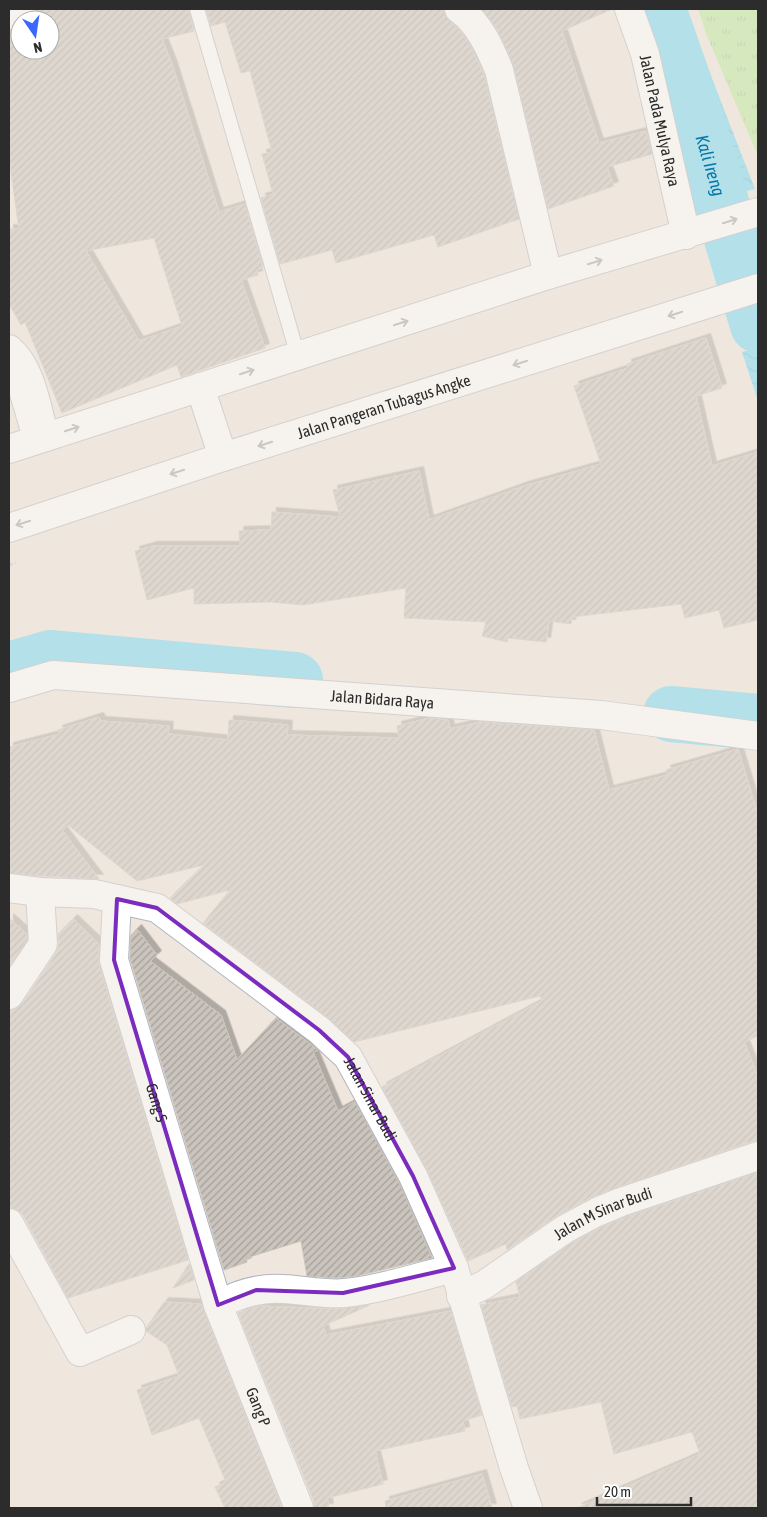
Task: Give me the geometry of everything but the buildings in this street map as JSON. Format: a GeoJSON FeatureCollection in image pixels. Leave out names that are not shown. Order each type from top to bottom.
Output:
{"type":"FeatureCollection","features":[{"type":"Feature","properties":{"kind":"street"},"geometry":{"type":"LineString","coordinates":[[9,15],[22,9]]}},
{"type":"Feature","properties":{"kind":"street"},"geometry":{"type":"LineString","coordinates":[[459,9],[478,28],[489,46],[499,70],[548,276]]}},
{"type":"Feature","properties":{"kind":"street","name":"Jalan Pada Mulya Raya"},"geometry":{"type":"LineString","coordinates":[[629,9],[645,54],[693,232]]}},
{"type":"Feature","properties":{"kind":"street"},"geometry":{"type":"LineString","coordinates":[[9,349],[18,356],[27,374],[28,443],[548,276],[758,212]]}},
{"type":"Feature","properties":{"kind":"street","name":"Jalan Pangeran Tubagus Angke"},"geometry":{"type":"LineString","coordinates":[[9,528],[223,457],[758,288]]}},
{"type":"Feature","properties":{"kind":"street"},"geometry":{"type":"LineString","coordinates":[[200,387],[223,457]]}},
{"type":"Feature","properties":{"kind":"street","name":"Jalan Bidara Raya"},"geometry":{"type":"LineString","coordinates":[[9,688],[53,675],[601,715],[758,736]]}},
{"type":"Feature","properties":{"kind":"street","name":"Jalan Sinar Budi"},"geometry":{"type":"LineString","coordinates":[[9,888],[40,892],[94,894],[157,908],[319,1030],[348,1057],[413,1176],[454,1268],[514,1468],[528,1508]]}},
{"type":"Feature","properties":{"kind":"street"},"geometry":{"type":"LineString","coordinates":[[9,995],[43,944],[40,892]]}},
{"type":"Feature","properties":{"kind":"street","name":"Gang S"},"geometry":{"type":"LineString","coordinates":[[116,899],[114,960],[218,1305]]}},
{"type":"Feature","properties":{"kind":"street","name":"Jalan M Sinar Budi"},"geometry":{"type":"LineString","coordinates":[[461,1296],[484,1285],[565,1229],[596,1212],[758,1156]]}},
{"type":"Feature","properties":{"kind":"street"},"geometry":{"type":"LineString","coordinates":[[9,1223],[80,1352],[131,1330]]}},
{"type":"Feature","properties":{"kind":"street"},"geometry":{"type":"LineString","coordinates":[[218,1305],[229,1299],[256,1290],[282,1288],[343,1293],[378,1288],[454,1268]]}},
{"type":"Feature","properties":{"kind":"street","name":"Gang P"},"geometry":{"type":"LineString","coordinates":[[218,1305],[299,1508]]}},
{"type":"Feature","properties":{"kind":"lane"},"geometry":{"type":"LineString","coordinates":[[196,9],[298,356]]}},
{"type":"Feature","properties":{"kind":"lane"},"geometry":{"type":"LineString","coordinates":[[9,378],[14,384],[28,443]]}},
{"type":"Feature","properties":{"kind":"path"},"geometry":{"type":"LineString","coordinates":[[9,565],[16,562]]}},
{"type":"Feature","properties":{"kind":"highlighted area"},"geometry":{"type":"Polygon","coordinates":[[[117,899],[157,908],[319,1030],[348,1057],[413,1176],[454,1268],[343,1293],[256,1290],[218,1305],[114,960],[117,899]]]}},
{"type":"Feature","properties":{"kind":"green space"},"geometry":{"type":"Polygon","coordinates":[[[698,9],[758,9],[758,156],[707,36],[698,9]]]}},
{"type":"Feature","properties":{"kind":"water"},"geometry":{"type":"Polygon","coordinates":[[[637,9],[685,9],[755,189],[696,203],[669,106],[637,9]]]}},
{"type":"Feature","properties":{"kind":"water"},"geometry":{"type":"Polygon","coordinates":[[[758,347],[758,401],[742,352],[758,347]]]}},
{"type":"Feature","properties":{"kind":"waterway","name":"Kali Ireng"},"geometry":{"type":"LineString","coordinates":[[658,9],[693,109],[758,325]]}},
{"type":"Feature","properties":{"kind":"waterway"},"geometry":{"type":"LineString","coordinates":[[9,670],[50,658],[295,680]]}},
{"type":"Feature","properties":{"kind":"waterway"},"geometry":{"type":"LineString","coordinates":[[671,714],[758,722]]}}]}
